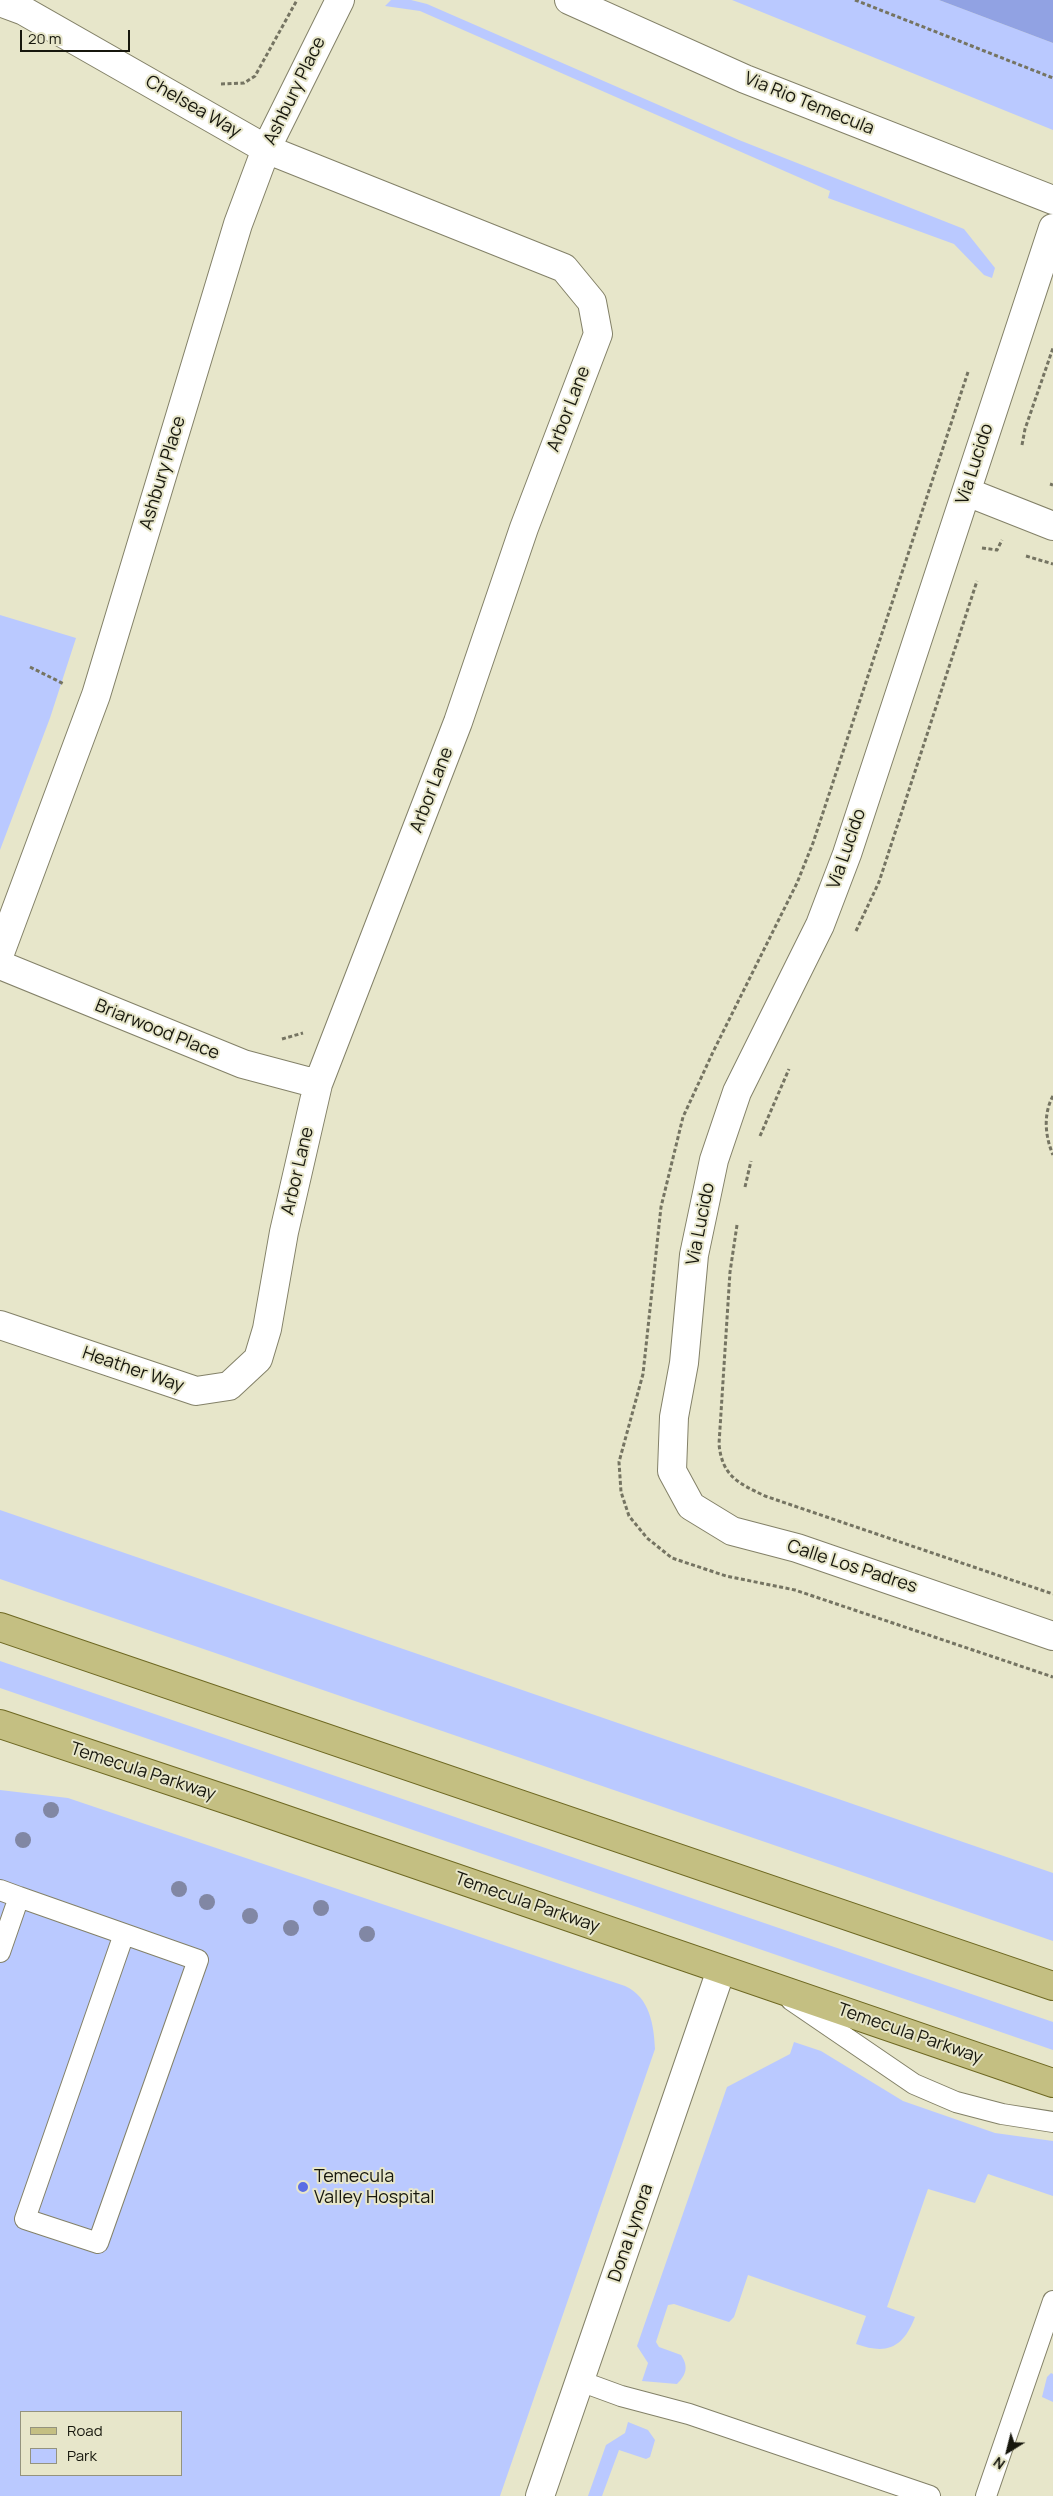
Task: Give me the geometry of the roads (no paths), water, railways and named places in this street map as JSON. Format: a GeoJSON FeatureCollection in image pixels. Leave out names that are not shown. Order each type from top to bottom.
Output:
{"type":"FeatureCollection","features":[{"type":"Feature","properties":{"kind":"main road"},"geometry":{"type":"LineString","coordinates":[[0,1627],[1053,1986]]}},
{"type":"Feature","properties":{"kind":"main road","name":"Temecula Parkway"},"geometry":{"type":"LineString","coordinates":[[0,1724],[1053,2083]]}},
{"type":"Feature","properties":{"kind":"street","name":"Ashbury Place"},"geometry":{"type":"LineString","coordinates":[[0,953],[96,695],[238,224],[266,149],[340,0]]}},
{"type":"Feature","properties":{"kind":"street","name":"Via Rio Temecula"},"geometry":{"type":"LineString","coordinates":[[569,0],[745,79],[1053,200]]}},
{"type":"Feature","properties":{"kind":"street","name":"Chelsea Way"},"geometry":{"type":"LineString","coordinates":[[0,2],[24,11],[266,149],[533,254]]}},
{"type":"Feature","properties":{"kind":"street","name":"Via Lucido"},"geometry":{"type":"LineString","coordinates":[[672,1471],[674,1417],[684,1363],[694,1255],[714,1160],[737,1092],[820,925],[840,872],[1053,228]]}},
{"type":"Feature","properties":{"kind":"street","name":"Arbor Lane"},"geometry":{"type":"LineString","coordinates":[[258,1359],[267,1329],[284,1232],[318,1084],[458,722],[524,528],[598,334],[592,302],[564,268],[533,254]]}},
{"type":"Feature","properties":{"kind":"street"},"geometry":{"type":"LineString","coordinates":[[966,492],[1053,526]]}},
{"type":"Feature","properties":{"kind":"street","name":"Briarwood Place"},"geometry":{"type":"LineString","coordinates":[[0,965],[243,1064],[318,1084]]}},
{"type":"Feature","properties":{"kind":"street","name":"Heather Way"},"geometry":{"type":"LineString","coordinates":[[0,1325],[196,1392],[228,1386],[258,1359]]}},
{"type":"Feature","properties":{"kind":"street","name":"Calle Los Padres"},"geometry":{"type":"LineString","coordinates":[[672,1471],[691,1506],[732,1530],[797,1548],[1053,1636]]}},
{"type":"Feature","properties":{"kind":"street","name":"Dona Lynora"},"geometry":{"type":"LineString","coordinates":[[540,2496],[721,1970]]}},
{"type":"Feature","properties":{"kind":"lane"},"geometry":{"type":"LineString","coordinates":[[0,1952],[9,1893],[198,1960],[98,2243],[25,2219],[124,1934]]}},
{"type":"Feature","properties":{"kind":"lane"},"geometry":{"type":"LineString","coordinates":[[771,1986],[914,2084],[956,2102],[1002,2114],[1053,2122]]}},
{"type":"Feature","properties":{"kind":"lane"},"geometry":{"type":"LineString","coordinates":[[986,2496],[1053,2300]]}},
{"type":"Feature","properties":{"kind":"lane"},"geometry":{"type":"LineString","coordinates":[[580,2381],[621,2396],[689,2414],[930,2496]]}},
{"type":"Feature","properties":{"kind":"place","name":"Temecula Valley Hospital"},"geometry":{"type":"Point","coordinates":[303,2187]}}]}
